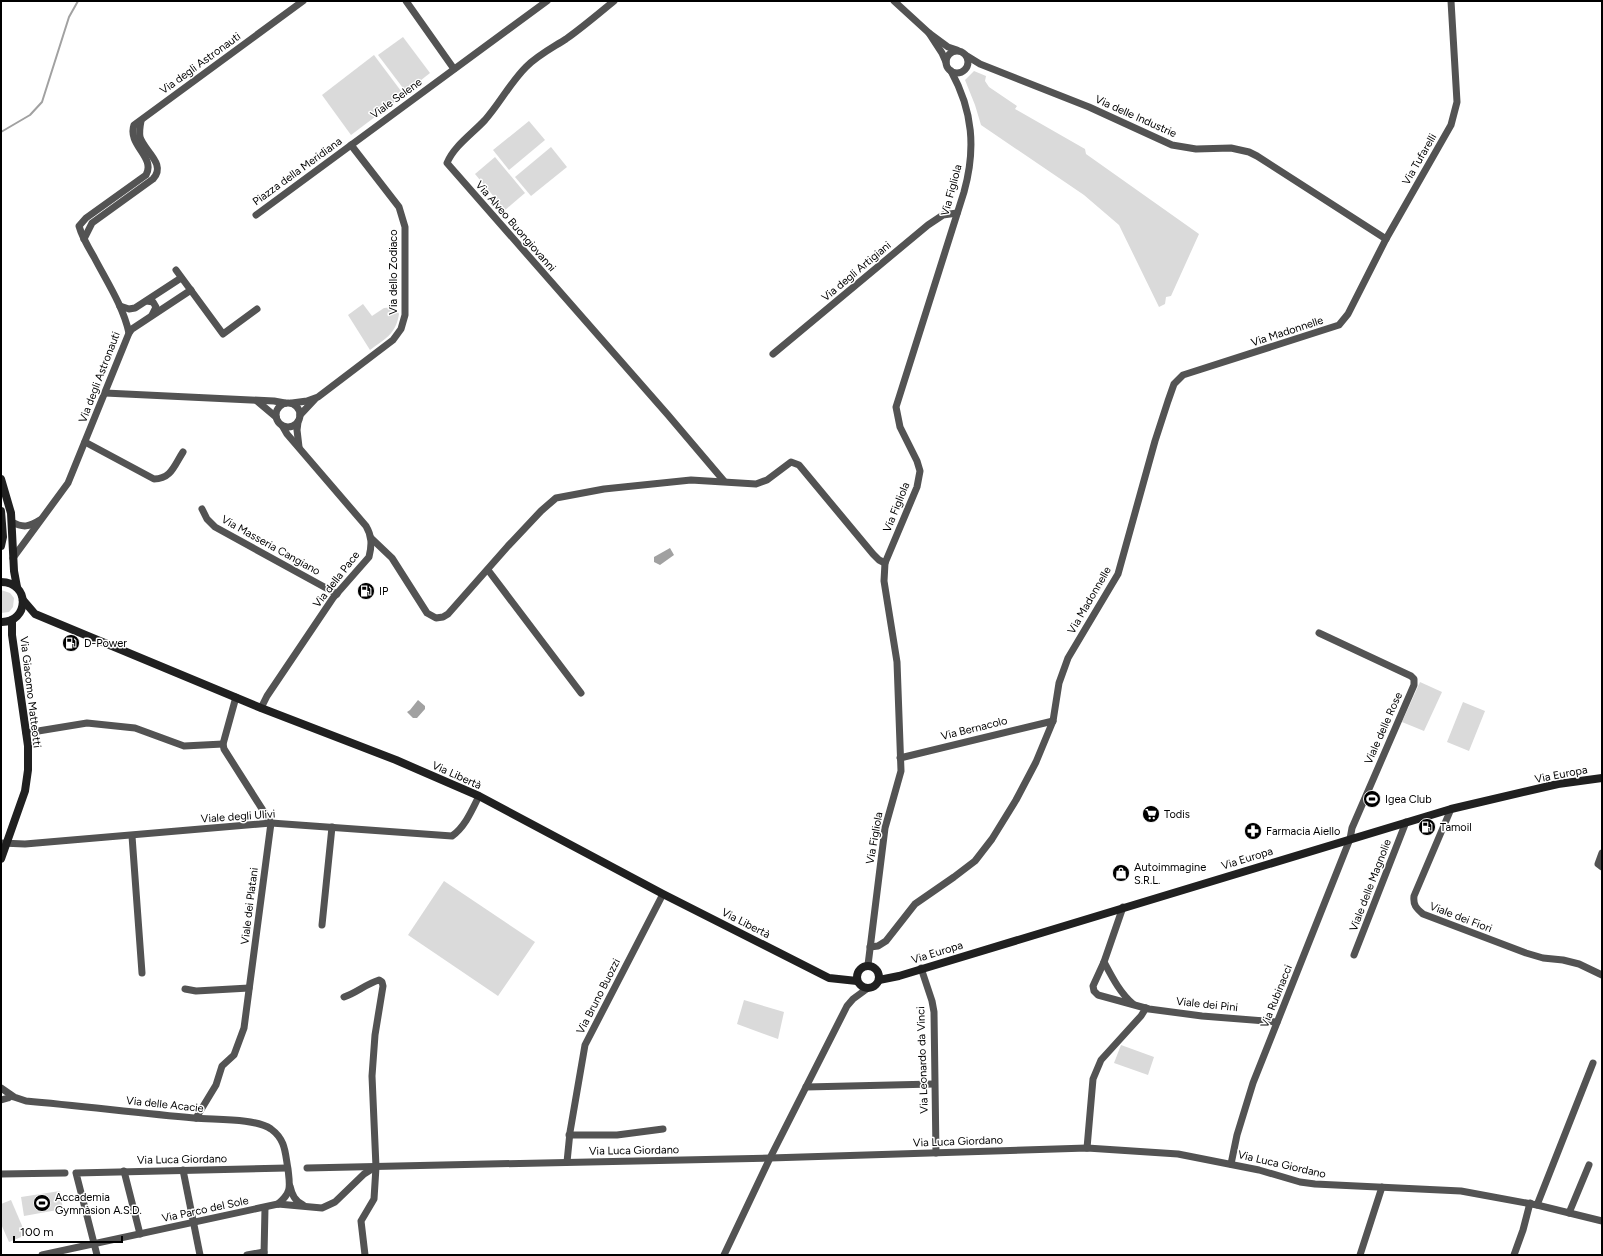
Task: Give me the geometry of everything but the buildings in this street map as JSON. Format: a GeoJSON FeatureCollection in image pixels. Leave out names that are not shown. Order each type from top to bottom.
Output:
{"type":"FeatureCollection","features":[{"type":"Feature","properties":{"kind":"street","name":"Via degli Astronauti"},"geometry":{"type":"LineString","coordinates":[[13,558],[68,483],[129,333],[127,323],[120,306],[84,240],[79,226],[86,218],[139,181],[149,170],[147,160],[135,142],[133,136],[134,125],[303,1]]}},
{"type":"Feature","properties":{"kind":"street"},"geometry":{"type":"LineString","coordinates":[[402,1],[410,8]]}},
{"type":"Feature","properties":{"kind":"street"},"geometry":{"type":"LineString","coordinates":[[406,1],[454,69],[547,1]]}},
{"type":"Feature","properties":{"kind":"street","name":"Via Alveo Buongiovanni"},"geometry":{"type":"LineString","coordinates":[[614,1],[594,18],[543,53],[527,66],[516,78],[494,109],[461,144],[449,158],[447,163],[724,481]]}},
{"type":"Feature","properties":{"kind":"street"},"geometry":{"type":"LineString","coordinates":[[894,1],[929,33],[942,53],[948,69],[955,73],[980,64]]}},
{"type":"Feature","properties":{"kind":"street","name":"Via Tufarelli"},"geometry":{"type":"LineString","coordinates":[[1348,314],[1386,239],[1451,125],[1457,102],[1451,1]]}},
{"type":"Feature","properties":{"kind":"street","name":"Via delle Industrie"},"geometry":{"type":"LineString","coordinates":[[929,33],[948,47],[961,51],[980,64],[1089,107],[1172,145],[1196,149],[1231,148],[1249,152],[1386,239]]}},
{"type":"Feature","properties":{"kind":"street"},"geometry":{"type":"LineString","coordinates":[[946,62],[948,55],[951,52],[958,50]]}},
{"type":"Feature","properties":{"kind":"street"},"geometry":{"type":"LineString","coordinates":[[959,86],[968,63],[967,56]]}},
{"type":"Feature","properties":{"kind":"street","name":"Viale Selene"},"geometry":{"type":"LineString","coordinates":[[351,145],[454,69]]}},
{"type":"Feature","properties":{"kind":"street","name":"Via Figliola"},"geometry":{"type":"LineString","coordinates":[[868,965],[885,828],[901,771],[897,662],[884,581],[885,563],[919,479],[920,471],[917,461],[900,427],[896,407],[969,174],[971,125],[959,86],[951,71]]}},
{"type":"Feature","properties":{"kind":"street","name":"Piazza della Meridiana"},"geometry":{"type":"LineString","coordinates":[[256,215],[351,145]]}},
{"type":"Feature","properties":{"kind":"street","name":"Via dello Zodiaco"},"geometry":{"type":"LineString","coordinates":[[105,394],[274,401],[288,403],[307,401],[318,396],[394,340],[404,323],[406,289],[405,227],[403,218],[395,202],[351,145]]}},
{"type":"Feature","properties":{"kind":"street","name":"Via degli Artigiani"},"geometry":{"type":"LineString","coordinates":[[773,354],[928,225],[943,215],[957,213]]}},
{"type":"Feature","properties":{"kind":"street"},"geometry":{"type":"LineString","coordinates":[[176,270],[223,334],[257,309]]}},
{"type":"Feature","properties":{"kind":"street"},"geometry":{"type":"LineString","coordinates":[[120,306],[135,308],[181,278]]}},
{"type":"Feature","properties":{"kind":"street"},"geometry":{"type":"LineString","coordinates":[[129,333],[132,329],[190,290]]}},
{"type":"Feature","properties":{"kind":"street"},"geometry":{"type":"LineString","coordinates":[[147,301],[153,302],[156,308],[152,315]]}},
{"type":"Feature","properties":{"kind":"street","name":"Via Madonnelle"},"geometry":{"type":"LineString","coordinates":[[870,947],[878,946],[886,941],[915,904],[975,861],[992,838],[1016,800],[1036,762],[1053,721],[1059,683],[1068,658],[1118,574],[1155,441],[1174,384],[1183,375],[1339,325],[1348,314]]}},
{"type":"Feature","properties":{"kind":"street"},"geometry":{"type":"LineString","coordinates":[[283,426],[293,426],[318,396]]}},
{"type":"Feature","properties":{"kind":"street"},"geometry":{"type":"LineString","coordinates":[[257,401],[276,417],[277,421],[283,426],[287,434],[366,526],[371,538],[392,558],[420,603],[427,613],[433,617],[440,618],[448,614],[541,510],[556,498],[604,489],[691,480],[756,484],[760,483],[791,462],[799,465],[872,554],[885,563]]}},
{"type":"Feature","properties":{"kind":"street"},"geometry":{"type":"LineString","coordinates":[[276,417],[275,413],[279,407],[288,403],[298,408],[299,418],[297,430],[299,447]]}},
{"type":"Feature","properties":{"kind":"street"},"geometry":{"type":"LineString","coordinates":[[85,442],[154,479],[165,478],[183,452]]}},
{"type":"Feature","properties":{"kind":"street","name":"Via Libertà"},"geometry":{"type":"LineString","coordinates":[[1,479],[8,499],[12,522],[13,558],[17,587],[23,600],[35,614],[261,708],[396,760],[479,796],[663,894],[829,978],[857,982]]}},
{"type":"Feature","properties":{"kind":"street","name":"Via Masseria Cangiano"},"geometry":{"type":"LineString","coordinates":[[202,509],[207,519],[215,527],[337,594]]}},
{"type":"Feature","properties":{"kind":"street"},"geometry":{"type":"LineString","coordinates":[[1,511],[3,537],[1,546]]}},
{"type":"Feature","properties":{"kind":"street"},"geometry":{"type":"LineString","coordinates":[[12,522],[25,527],[41,519]]}},
{"type":"Feature","properties":{"kind":"street","name":"Via della Pace"},"geometry":{"type":"LineString","coordinates":[[261,708],[267,696],[337,594],[369,557],[371,538]]}},
{"type":"Feature","properties":{"kind":"street"},"geometry":{"type":"LineString","coordinates":[[488,570],[582,693]]}},
{"type":"Feature","properties":{"kind":"street"},"geometry":{"type":"LineString","coordinates":[[1,582],[7,582],[17,587]]}},
{"type":"Feature","properties":{"kind":"street"},"geometry":{"type":"LineString","coordinates":[[14,619],[20,613],[23,600]]}},
{"type":"Feature","properties":{"kind":"street"},"geometry":{"type":"LineString","coordinates":[[1,622],[35,614]]}},
{"type":"Feature","properties":{"kind":"street","name":"Via Giacomo Matteotti"},"geometry":{"type":"LineString","coordinates":[[1,859],[4,843],[26,791],[28,770],[26,733],[12,635],[14,619]]}},
{"type":"Feature","properties":{"kind":"street","name":"Viale delle Rose"},"geometry":{"type":"LineString","coordinates":[[1319,633],[1411,676],[1414,679],[1414,685],[1410,696],[1352,828],[1350,839]]}},
{"type":"Feature","properties":{"kind":"street"},"geometry":{"type":"LineString","coordinates":[[236,697],[223,744],[224,749],[271,823]]}},
{"type":"Feature","properties":{"kind":"street","name":"Via Bernacolo"},"geometry":{"type":"LineString","coordinates":[[900,758],[1053,721]]}},
{"type":"Feature","properties":{"kind":"street"},"geometry":{"type":"LineString","coordinates":[[26,733],[87,723],[135,728],[184,746],[223,744]]}},
{"type":"Feature","properties":{"kind":"street","name":"Via Europa"},"geometry":{"type":"LineString","coordinates":[[878,980],[899,976],[921,968],[1451,809],[1558,784],[1602,778]]}},
{"type":"Feature","properties":{"kind":"street","name":"Viale degli Ulivi"},"geometry":{"type":"LineString","coordinates":[[4,843],[25,844],[132,836],[271,823],[452,836],[462,825],[479,796]]}},
{"type":"Feature","properties":{"kind":"street","name":"Viale dei Fiori"},"geometry":{"type":"LineString","coordinates":[[1451,809],[1414,896],[1415,907],[1423,914],[1526,953],[1543,958],[1563,960],[1579,964],[1602,975]]}},
{"type":"Feature","properties":{"kind":"street","name":"Viale delle Magnolie"},"geometry":{"type":"LineString","coordinates":[[1354,955],[1406,822]]}},
{"type":"Feature","properties":{"kind":"street","name":"Viale dei Platani"},"geometry":{"type":"LineString","coordinates":[[196,1118],[216,1085],[222,1066],[234,1055],[244,1028],[271,823]]}},
{"type":"Feature","properties":{"kind":"street"},"geometry":{"type":"LineString","coordinates":[[322,925],[332,827]]}},
{"type":"Feature","properties":{"kind":"street"},"geometry":{"type":"LineString","coordinates":[[132,836],[142,973]]}},
{"type":"Feature","properties":{"kind":"street","name":"Via Rubinacci"},"geometry":{"type":"LineString","coordinates":[[1231,1164],[1253,1083],[1350,839]]}},
{"type":"Feature","properties":{"kind":"street"},"geometry":{"type":"LineString","coordinates":[[1602,853],[1598,864],[1602,867]]}},
{"type":"Feature","properties":{"kind":"street","name":"Via Bruno Buozzi"},"geometry":{"type":"LineString","coordinates":[[566,1162],[569,1135],[585,1044],[663,894]]}},
{"type":"Feature","properties":{"kind":"street","name":"Viale dei Pini"},"geometry":{"type":"LineString","coordinates":[[1123,907],[1104,962],[1093,986],[1094,991],[1098,995],[1146,1008],[1202,1016],[1277,1022]]}},
{"type":"Feature","properties":{"kind":"street"},"geometry":{"type":"LineString","coordinates":[[1104,962],[1115,982],[1128,1000],[1135,1006]]}},
{"type":"Feature","properties":{"kind":"street"},"geometry":{"type":"LineString","coordinates":[[724,1255],[770,1158],[848,1006],[853,999],[868,988],[875,986],[878,980],[877,970],[868,965],[860,967],[856,978],[857,982],[868,988]]}},
{"type":"Feature","properties":{"kind":"street","name":"Via Leonardo da Vinci"},"geometry":{"type":"LineString","coordinates":[[921,968],[934,1012],[936,1153]]}},
{"type":"Feature","properties":{"kind":"street"},"geometry":{"type":"LineString","coordinates":[[344,997],[353,994],[372,982],[378,980],[382,982],[383,986],[375,1035],[372,1076],[376,1167],[374,1200],[361,1220],[365,1255]]}},
{"type":"Feature","properties":{"kind":"street"},"geometry":{"type":"LineString","coordinates":[[184,989],[196,991],[250,988]]}},
{"type":"Feature","properties":{"kind":"street"},"geometry":{"type":"LineString","coordinates":[[1086,1148],[1093,1079],[1101,1060],[1146,1008]]}},
{"type":"Feature","properties":{"kind":"street"},"geometry":{"type":"LineString","coordinates":[[1537,1205],[1593,1063]]}},
{"type":"Feature","properties":{"kind":"street"},"geometry":{"type":"LineString","coordinates":[[806,1087],[934,1084]]}},
{"type":"Feature","properties":{"kind":"street","name":"Via delle Acacie"},"geometry":{"type":"LineString","coordinates":[[1,1088],[11,1096],[26,1100],[238,1121],[264,1125],[272,1130],[282,1140],[285,1147],[290,1186],[298,1203],[305,1206]]}},
{"type":"Feature","properties":{"kind":"street"},"geometry":{"type":"LineString","coordinates":[[1,1100],[11,1096]]}},
{"type":"Feature","properties":{"kind":"street"},"geometry":{"type":"LineString","coordinates":[[569,1135],[617,1134],[663,1129]]}},
{"type":"Feature","properties":{"kind":"street","name":"Via Luca Giordano"},"geometry":{"type":"LineString","coordinates":[[307,1168],[770,1158],[1086,1148],[1178,1154],[1231,1164],[1315,1184],[1461,1191],[1530,1203],[1602,1221]]}},
{"type":"Feature","properties":{"kind":"street"},"geometry":{"type":"LineString","coordinates":[[1569,1213],[1588,1165]]}},
{"type":"Feature","properties":{"kind":"street"},"geometry":{"type":"LineString","coordinates":[[278,1204],[315,1208],[329,1206],[341,1197],[364,1174],[376,1167]]}},
{"type":"Feature","properties":{"kind":"street","name":"Via Luca Giordano"},"geometry":{"type":"LineString","coordinates":[[94,1244],[76,1173],[287,1168]]}},
{"type":"Feature","properties":{"kind":"street"},"geometry":{"type":"LineString","coordinates":[[183,1170],[200,1255]]}},
{"type":"Feature","properties":{"kind":"street"},"geometry":{"type":"LineString","coordinates":[[124,1171],[140,1234]]}},
{"type":"Feature","properties":{"kind":"street"},"geometry":{"type":"LineString","coordinates":[[1,1174],[65,1173]]}},
{"type":"Feature","properties":{"kind":"street"},"geometry":{"type":"LineString","coordinates":[[278,1204],[288,1193],[290,1186]]}},
{"type":"Feature","properties":{"kind":"street"},"geometry":{"type":"LineString","coordinates":[[1360,1255],[1382,1187]]}},
{"type":"Feature","properties":{"kind":"street"},"geometry":{"type":"LineString","coordinates":[[1514,1255],[1523,1230],[1530,1203]]}},
{"type":"Feature","properties":{"kind":"street","name":"Via Parco del Sole"},"geometry":{"type":"LineString","coordinates":[[42,1255],[278,1204]]}},
{"type":"Feature","properties":{"kind":"street"},"geometry":{"type":"LineString","coordinates":[[247,1255],[264,1253],[265,1208]]}},
{"type":"Feature","properties":{"kind":"street"},"geometry":{"type":"LineString","coordinates":[[94,1244],[97,1255]]}},
{"type":"Feature","properties":{"kind":"shaded area"},"geometry":{"type":"Polygon","coordinates":[[[403,37],[430,73],[406,92],[378,55],[403,37]]]}},
{"type":"Feature","properties":{"kind":"shaded area"},"geometry":{"type":"Polygon","coordinates":[[[374,55],[404,95],[351,135],[322,95],[374,55]]]}},
{"type":"Feature","properties":{"kind":"shaded area"},"geometry":{"type":"Polygon","coordinates":[[[974,71],[986,76],[985,81],[989,87],[1017,106],[1015,109],[1085,149],[1086,154],[1199,234],[1171,296],[1166,297],[1165,304],[1159,307],[1119,225],[1084,195],[981,125],[965,80],[974,71]]]}},
{"type":"Feature","properties":{"kind":"shaded area"},"geometry":{"type":"Polygon","coordinates":[[[529,121],[545,140],[509,170],[493,150],[529,121]]]}},
{"type":"Feature","properties":{"kind":"shaded area"},"geometry":{"type":"Polygon","coordinates":[[[551,147],[567,167],[531,196],[515,177],[551,147]]]}},
{"type":"Feature","properties":{"kind":"shaded area"},"geometry":{"type":"Polygon","coordinates":[[[495,157],[525,193],[505,210],[475,174],[495,157]]]}},
{"type":"Feature","properties":{"kind":"shaded area"},"geometry":{"type":"Polygon","coordinates":[[[363,304],[372,316],[384,308],[395,307],[399,314],[398,321],[389,335],[370,350],[348,315],[363,304]]]}},
{"type":"Feature","properties":{"kind":"shaded area"},"geometry":{"type":"Polygon","coordinates":[[[670,548],[674,555],[660,565],[654,562],[654,557],[670,548]]]}},
{"type":"Feature","properties":{"kind":"shaded area"},"geometry":{"type":"Polygon","coordinates":[[[1,590],[10,593],[14,598],[13,607],[9,612],[1,613],[1,590]]]}},
{"type":"Feature","properties":{"kind":"shaded area"},"geometry":{"type":"Polygon","coordinates":[[[1420,682],[1442,692],[1424,731],[1402,722],[1420,682]]]}},
{"type":"Feature","properties":{"kind":"shaded area"},"geometry":{"type":"Polygon","coordinates":[[[418,700],[425,706],[425,709],[417,718],[413,718],[407,712],[418,700]]]}},
{"type":"Feature","properties":{"kind":"shaded area"},"geometry":{"type":"Polygon","coordinates":[[[1463,702],[1485,711],[1469,751],[1447,742],[1463,702]]]}},
{"type":"Feature","properties":{"kind":"shaded area"},"geometry":{"type":"Polygon","coordinates":[[[444,881],[535,942],[498,996],[408,935],[444,881]]]}},
{"type":"Feature","properties":{"kind":"shaded area"},"geometry":{"type":"Polygon","coordinates":[[[744,1000],[784,1012],[778,1039],[737,1024],[744,1000]]]}},
{"type":"Feature","properties":{"kind":"shaded area"},"geometry":{"type":"Polygon","coordinates":[[[1121,1045],[1154,1057],[1148,1075],[1114,1063],[1121,1045]]]}},
{"type":"Feature","properties":{"kind":"shaded area","name":"Accademia Gymnàsion A.S.D."},"geometry":{"type":"Polygon","coordinates":[[[60,1191],[63,1209],[24,1216],[21,1197],[60,1191]]]}},
{"type":"Feature","properties":{"kind":"shaded area"},"geometry":{"type":"Polygon","coordinates":[[[11,1200],[26,1235],[9,1242],[1,1224],[1,1204],[11,1200]]]}},
{"type":"Feature","properties":{"kind":"waterway"},"geometry":{"type":"LineString","coordinates":[[1,132],[30,115],[42,102],[69,17],[78,1]]}},
{"type":"Feature","properties":{"kind":"place","name":"IP"},"geometry":{"type":"Point","coordinates":[366,591]}},
{"type":"Feature","properties":{"kind":"place","name":"D-Power"},"geometry":{"type":"Point","coordinates":[71,643]}},
{"type":"Feature","properties":{"kind":"place","name":"Igea Club"},"geometry":{"type":"Point","coordinates":[1372,799]}},
{"type":"Feature","properties":{"kind":"place","name":"Todis"},"geometry":{"type":"Point","coordinates":[1151,814]}},
{"type":"Feature","properties":{"kind":"place","name":"Tamoil"},"geometry":{"type":"Point","coordinates":[1427,827]}},
{"type":"Feature","properties":{"kind":"place","name":"Farmacia Aiello"},"geometry":{"type":"Point","coordinates":[1253,831]}},
{"type":"Feature","properties":{"kind":"place","name":"Autoimmagine S.R.L."},"geometry":{"type":"Point","coordinates":[1121,873]}},
{"type":"Feature","properties":{"kind":"place","name":"Accademia Gymnàsion A.S.D."},"geometry":{"type":"Point","coordinates":[42,1203]}}]}
